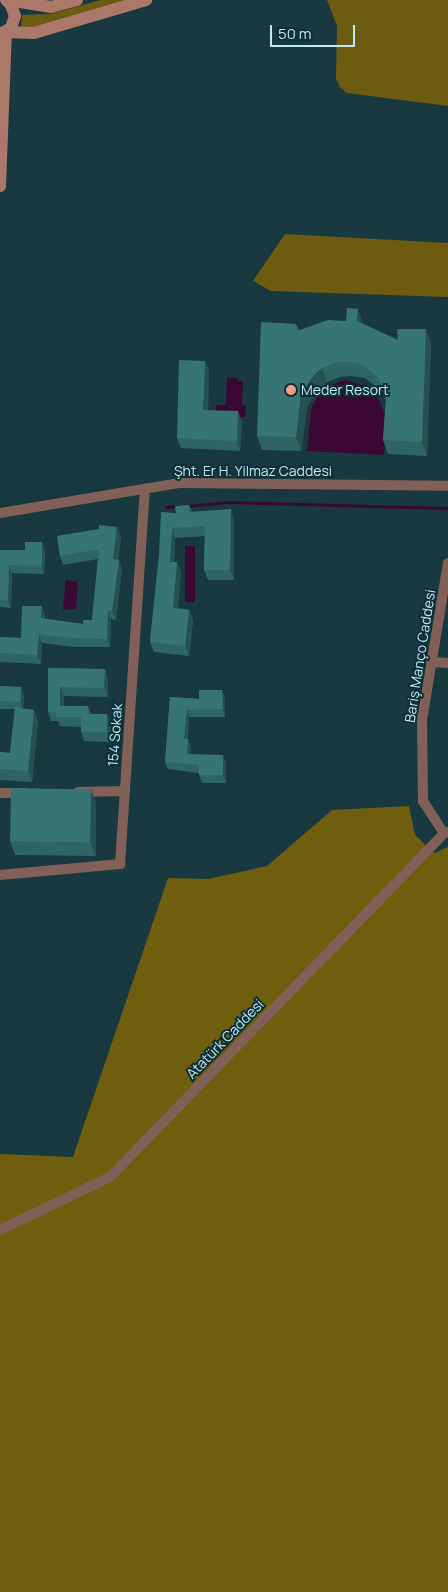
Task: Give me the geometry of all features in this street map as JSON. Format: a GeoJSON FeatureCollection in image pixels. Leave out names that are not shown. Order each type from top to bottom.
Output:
{"type":"FeatureCollection","features":[{"type":"Feature","properties":{"kind":"street"},"geometry":{"type":"LineString","coordinates":[[6,0],[51,8],[77,0]]}},
{"type":"Feature","properties":{"kind":"street"},"geometry":{"type":"LineString","coordinates":[[0,186],[3,33],[14,22],[15,16],[11,4],[6,0]]}},
{"type":"Feature","properties":{"kind":"street"},"geometry":{"type":"LineString","coordinates":[[3,33],[34,33],[146,0]]}},
{"type":"Feature","properties":{"kind":"street","name":"Şht. Er H. Yilmaz Caddesi"},"geometry":{"type":"LineString","coordinates":[[0,513],[179,483],[448,486]]}},
{"type":"Feature","properties":{"kind":"street","name":"154 Sokak"},"geometry":{"type":"LineString","coordinates":[[0,874],[120,864],[145,489]]}},
{"type":"Feature","properties":{"kind":"street","name":"Bariş Manço Caddesi"},"geometry":{"type":"LineString","coordinates":[[446,832],[422,801],[422,720],[448,563]]}},
{"type":"Feature","properties":{"kind":"street"},"geometry":{"type":"LineString","coordinates":[[431,662],[448,662]]}},
{"type":"Feature","properties":{"kind":"street"},"geometry":{"type":"LineString","coordinates":[[67,792],[125,790]]}},
{"type":"Feature","properties":{"kind":"street"},"geometry":{"type":"LineString","coordinates":[[0,794],[38,793]]}},
{"type":"Feature","properties":{"kind":"street","name":"Atatürk Caddesi"},"geometry":{"type":"LineString","coordinates":[[0,1230],[110,1177],[446,832]]}},
{"type":"Feature","properties":{"kind":"shaded area"},"geometry":{"type":"Polygon","coordinates":[[[100,0],[130,0],[37,28],[21,29],[22,15],[51,14],[100,0]]]}},
{"type":"Feature","properties":{"kind":"shaded area"},"geometry":{"type":"Polygon","coordinates":[[[327,0],[448,0],[448,106],[347,93],[340,87],[336,79],[337,26],[327,0]]]}},
{"type":"Feature","properties":{"kind":"shaded area"},"geometry":{"type":"Polygon","coordinates":[[[285,234],[448,243],[448,297],[271,291],[253,281],[285,234]]]}},
{"type":"Feature","properties":{"kind":"shaded area"},"geometry":{"type":"Polygon","coordinates":[[[227,377],[238,378],[238,381],[243,381],[242,405],[246,406],[245,417],[216,416],[216,405],[226,405],[227,377]]]}},
{"type":"Feature","properties":{"kind":"shaded area"},"geometry":{"type":"Polygon","coordinates":[[[345,380],[368,387],[379,399],[386,419],[384,455],[307,451],[311,409],[317,397],[324,388],[345,380]]]}},
{"type":"Feature","properties":{"kind":"shaded area"},"geometry":{"type":"Polygon","coordinates":[[[185,546],[195,546],[195,602],[185,602],[185,546]]]}},
{"type":"Feature","properties":{"kind":"shaded area"},"geometry":{"type":"Polygon","coordinates":[[[66,580],[78,582],[76,609],[63,610],[66,580]]]}},
{"type":"Feature","properties":{"kind":"shaded area"},"geometry":{"type":"Polygon","coordinates":[[[409,806],[415,835],[434,853],[448,847],[448,1592],[0,1592],[0,1154],[73,1157],[168,878],[208,879],[267,866],[332,810],[409,806]]]}},
{"type":"Feature","properties":{"kind":"building","name":"Meder Resort"},"geometry":{"type":"Polygon","coordinates":[[[347,308],[358,309],[357,321],[398,340],[397,329],[426,329],[422,442],[383,440],[386,399],[378,377],[360,364],[345,361],[322,368],[314,375],[301,393],[296,437],[257,436],[261,322],[296,324],[297,331],[328,320],[346,321],[347,308]]]}},
{"type":"Feature","properties":{"kind":"building"},"geometry":{"type":"Polygon","coordinates":[[[179,360],[205,361],[203,410],[238,411],[237,441],[177,438],[179,360]]]}},
{"type":"Feature","properties":{"kind":"building"},"geometry":{"type":"Polygon","coordinates":[[[189,505],[189,512],[231,509],[230,570],[204,570],[205,526],[172,528],[170,562],[177,562],[173,608],[189,610],[185,646],[150,642],[159,555],[161,512],[176,513],[175,506],[189,505]]]}},
{"type":"Feature","properties":{"kind":"building"},"geometry":{"type":"Polygon","coordinates":[[[99,525],[117,527],[113,559],[119,560],[112,611],[108,610],[107,639],[70,638],[39,634],[37,655],[0,653],[0,637],[21,638],[22,606],[42,606],[41,618],[83,624],[83,620],[92,620],[99,549],[60,556],[57,536],[99,529],[99,525]]]}},
{"type":"Feature","properties":{"kind":"building"},"geometry":{"type":"Polygon","coordinates":[[[25,542],[42,542],[42,566],[9,565],[8,600],[0,600],[0,550],[25,550],[25,542]]]}},
{"type":"Feature","properties":{"kind":"building"},"geometry":{"type":"Polygon","coordinates":[[[48,668],[105,669],[104,688],[60,687],[60,706],[88,706],[88,714],[107,714],[107,732],[81,732],[81,717],[56,717],[56,712],[48,712],[48,668]]]}},
{"type":"Feature","properties":{"kind":"building"},"geometry":{"type":"Polygon","coordinates":[[[0,686],[21,687],[20,702],[0,701],[0,686]]]}},
{"type":"Feature","properties":{"kind":"building"},"geometry":{"type":"Polygon","coordinates":[[[199,690],[222,690],[223,709],[187,710],[184,739],[188,739],[187,754],[223,755],[223,775],[199,775],[199,765],[165,762],[170,697],[199,699],[199,690]]]}},
{"type":"Feature","properties":{"kind":"building"},"geometry":{"type":"Polygon","coordinates":[[[15,707],[34,710],[28,771],[0,769],[0,752],[10,753],[15,707]]]}},
{"type":"Feature","properties":{"kind":"building"},"geometry":{"type":"Polygon","coordinates":[[[11,788],[91,789],[90,842],[10,841],[11,788]]]}},
{"type":"Feature","properties":{"kind":"waterway"},"geometry":{"type":"LineString","coordinates":[[187,506],[228,502],[447,508]]}},
{"type":"Feature","properties":{"kind":"waterway"},"geometry":{"type":"LineString","coordinates":[[166,507],[178,506]]}},
{"type":"Feature","properties":{"kind":"place","name":"Meder Resort"},"geometry":{"type":"Point","coordinates":[291,390]}}]}
